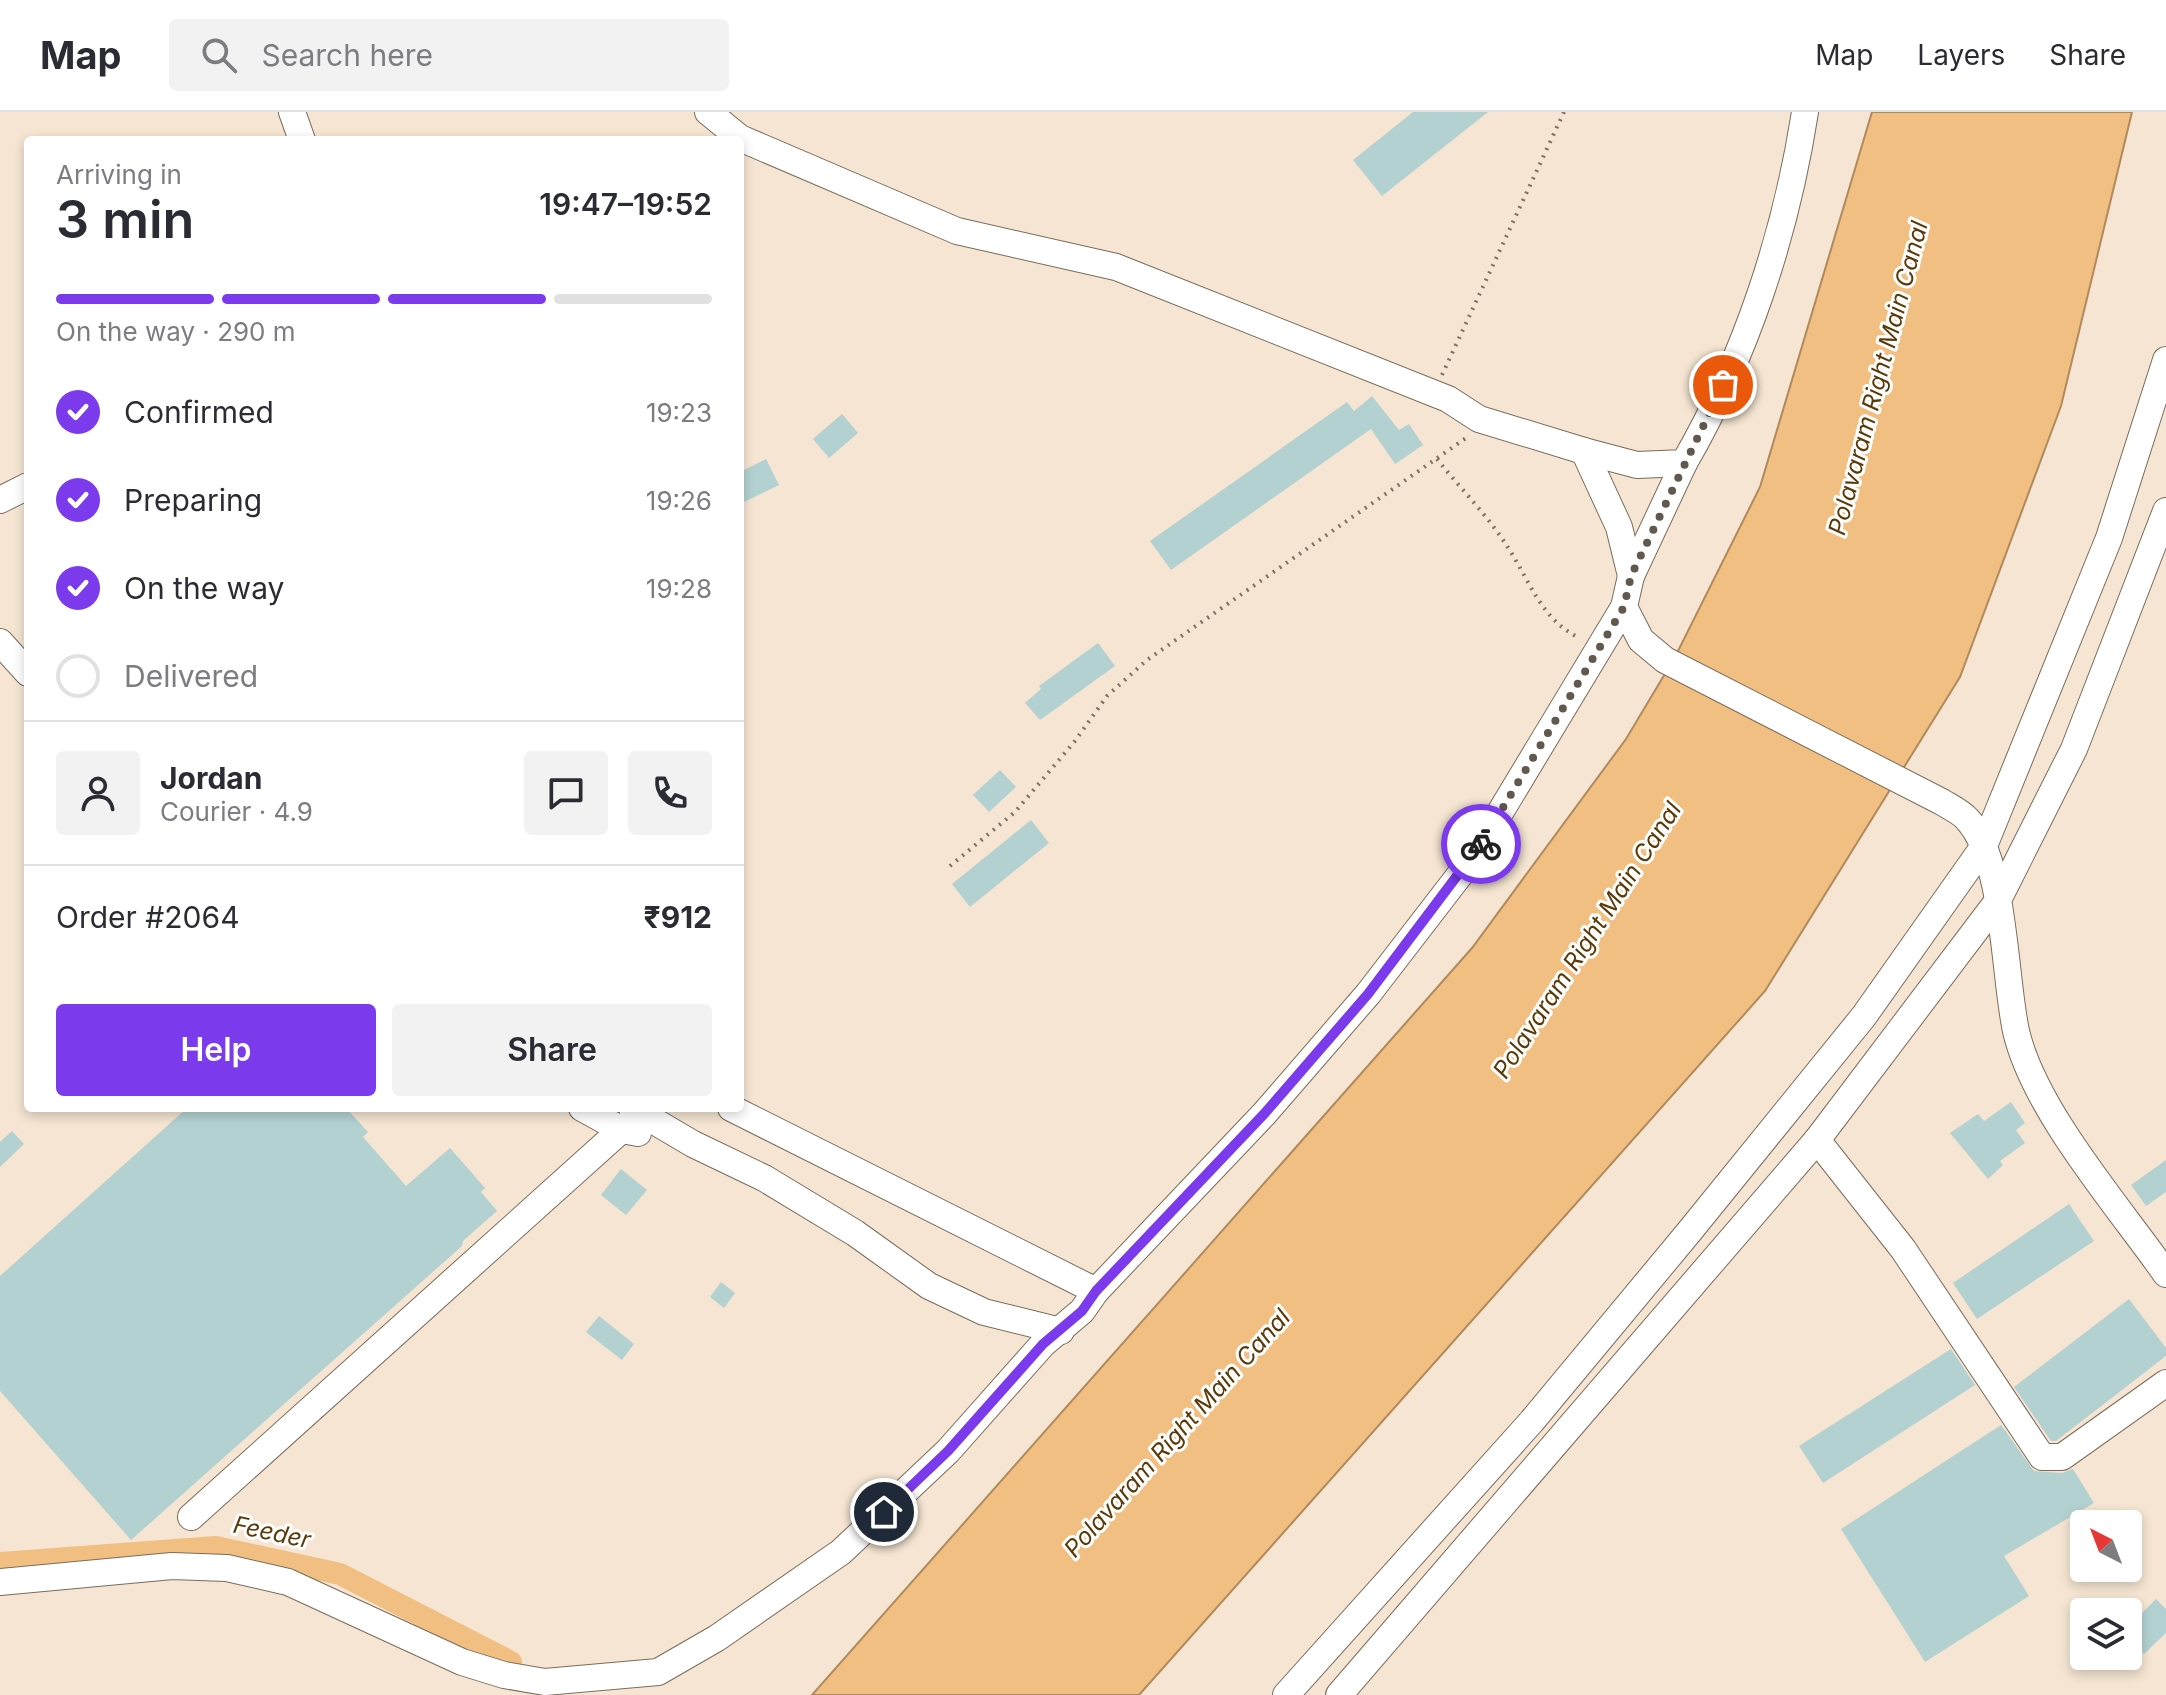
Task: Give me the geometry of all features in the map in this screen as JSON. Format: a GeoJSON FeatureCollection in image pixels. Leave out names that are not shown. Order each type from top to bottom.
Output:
{"type":"FeatureCollection","features":[{"type":"Feature","properties":{"kind":"street"},"geometry":{"type":"LineString","coordinates":[[292,112],[301,136]]}},
{"type":"Feature","properties":{"kind":"street"},"geometry":{"type":"LineString","coordinates":[[708,112],[738,136]]}},
{"type":"Feature","properties":{"kind":"street"},"geometry":{"type":"LineString","coordinates":[[0,1582],[172,1566],[227,1568],[288,1582],[462,1662],[504,1675],[545,1682],[658,1672],[717,1638],[841,1552],[948,1451],[1043,1344],[1082,1311],[1096,1291],[1264,1114],[1378,982],[1472,859],[1624,607],[1631,576],[1749,330],[1796,173],[1805,112]]}},
{"type":"Feature","properties":{"kind":"street"},"geometry":{"type":"LineString","coordinates":[[744,140],[957,231],[1116,267],[1448,399],[1479,419],[1637,465],[1684,463]]}},
{"type":"Feature","properties":{"kind":"street"},"geometry":{"type":"LineString","coordinates":[[1286,1695],[1532,1421],[1689,1232],[1864,1016],[1984,846],[2109,538],[2166,360]]}},
{"type":"Feature","properties":{"kind":"street"},"geometry":{"type":"LineString","coordinates":[[1584,451],[1619,527],[1631,576]]}},
{"type":"Feature","properties":{"kind":"street"},"geometry":{"type":"LineString","coordinates":[[0,500],[24,488]]}},
{"type":"Feature","properties":{"kind":"street"},"geometry":{"type":"LineString","coordinates":[[1339,1695],[1817,1140],[1997,902],[2074,749],[2166,511]]}},
{"type":"Feature","properties":{"kind":"street"},"geometry":{"type":"LineString","coordinates":[[1624,607],[1641,640],[1665,660],[1942,802],[1967,819],[1984,846],[1997,902],[2016,1033],[2036,1083],[2068,1136],[2166,1274]]}},
{"type":"Feature","properties":{"kind":"street"},"geometry":{"type":"LineString","coordinates":[[0,642],[24,669]]}},
{"type":"Feature","properties":{"kind":"street"},"geometry":{"type":"LineString","coordinates":[[604,1112],[631,1117],[777,1185],[855,1233],[929,1286],[984,1312],[1061,1331]]}},
{"type":"Feature","properties":{"kind":"street"},"geometry":{"type":"LineString","coordinates":[[739,1112],[1096,1291]]}},
{"type":"Feature","properties":{"kind":"street"},"geometry":{"type":"LineString","coordinates":[[191,1517],[631,1117]]}},
{"type":"Feature","properties":{"kind":"street"},"geometry":{"type":"LineString","coordinates":[[1817,1140],[1903,1249],[2042,1457],[2062,1457],[2166,1383]]}},
{"type":"Feature","properties":{"kind":"path"},"geometry":{"type":"LineString","coordinates":[[1433,394],[1564,112]]}},
{"type":"Feature","properties":{"kind":"path"},"geometry":{"type":"LineString","coordinates":[[950,866],[1015,812],[1075,741],[1107,696],[1147,660],[1468,437],[1479,419]]}},
{"type":"Feature","properties":{"kind":"path"},"geometry":{"type":"LineString","coordinates":[[1436,458],[1507,546],[1536,599],[1560,628],[1598,648]]}},
{"type":"Feature","properties":{"kind":"water","name":"Polavaram Right Main Canal"},"geometry":{"type":"Polygon","coordinates":[[[1872,112],[2132,112],[2061,406],[1960,677],[1765,991],[1139,1695],[812,1695],[1472,948],[1626,739],[1675,657],[1760,487],[1872,112]]]}},
{"type":"Feature","properties":{"kind":"building"},"geometry":{"type":"Polygon","coordinates":[[[1413,112],[1488,112],[1382,196],[1353,160],[1413,112]]]}},
{"type":"Feature","properties":{"kind":"building"},"geometry":{"type":"Polygon","coordinates":[[[1372,396],[1399,430],[1409,424],[1423,445],[1395,464],[1371,429],[1171,570],[1150,541],[1347,402],[1354,411],[1372,396]]]}},
{"type":"Feature","properties":{"kind":"building"},"geometry":{"type":"Polygon","coordinates":[[[842,414],[858,433],[829,458],[813,439],[842,414]]]}},
{"type":"Feature","properties":{"kind":"building"},"geometry":{"type":"Polygon","coordinates":[[[766,459],[779,485],[744,502],[744,470],[766,459]]]}},
{"type":"Feature","properties":{"kind":"building"},"geometry":{"type":"Polygon","coordinates":[[[1098,643],[1115,666],[1040,720],[1025,703],[1041,689],[1039,686],[1098,643]]]}},
{"type":"Feature","properties":{"kind":"building"},"geometry":{"type":"Polygon","coordinates":[[[1000,770],[1016,787],[989,812],[973,795],[1000,770]]]}},
{"type":"Feature","properties":{"kind":"building"},"geometry":{"type":"Polygon","coordinates":[[[1031,820],[1049,843],[970,907],[952,884],[1031,820]]]}},
{"type":"Feature","properties":{"kind":"building"},"geometry":{"type":"Polygon","coordinates":[[[2011,1102],[2025,1123],[2016,1130],[2025,1143],[2000,1161],[2003,1165],[1988,1179],[1950,1133],[1978,1114],[1984,1121],[2011,1102]]]}},
{"type":"Feature","properties":{"kind":"building"},"geometry":{"type":"Polygon","coordinates":[[[183,1112],[350,1112],[368,1132],[363,1137],[406,1186],[450,1148],[485,1188],[481,1192],[497,1211],[463,1241],[462,1246],[131,1540],[0,1391],[0,1276],[183,1112]]]}},
{"type":"Feature","properties":{"kind":"building"},"geometry":{"type":"Polygon","coordinates":[[[12,1131],[24,1144],[0,1167],[0,1142],[12,1131]]]}},
{"type":"Feature","properties":{"kind":"building"},"geometry":{"type":"Polygon","coordinates":[[[2166,1160],[2166,1192],[2146,1206],[2131,1185],[2166,1160]]]}},
{"type":"Feature","properties":{"kind":"building"},"geometry":{"type":"Polygon","coordinates":[[[621,1169],[647,1190],[626,1215],[601,1195],[621,1169]]]}},
{"type":"Feature","properties":{"kind":"building"},"geometry":{"type":"Polygon","coordinates":[[[2069,1204],[2094,1241],[1977,1319],[1953,1283],[2069,1204]]]}},
{"type":"Feature","properties":{"kind":"building"},"geometry":{"type":"Polygon","coordinates":[[[721,1282],[735,1293],[724,1308],[710,1297],[721,1282]]]}},
{"type":"Feature","properties":{"kind":"building"},"geometry":{"type":"Polygon","coordinates":[[[2129,1299],[2166,1348],[2166,1356],[2056,1441],[2051,1441],[2014,1387],[2129,1299]]]}},
{"type":"Feature","properties":{"kind":"building"},"geometry":{"type":"Polygon","coordinates":[[[599,1316],[634,1344],[622,1360],[586,1332],[599,1316]]]}},
{"type":"Feature","properties":{"kind":"building"},"geometry":{"type":"Polygon","coordinates":[[[1951,1349],[1975,1385],[1823,1483],[1799,1446],[1951,1349]]]}},
{"type":"Feature","properties":{"kind":"building"},"geometry":{"type":"Polygon","coordinates":[[[2001,1425],[2034,1471],[2062,1473],[2073,1469],[2094,1503],[2082,1510],[2070,1510],[2070,1517],[2004,1556],[2029,1596],[1925,1662],[1841,1529],[2001,1425]]]}},
{"type":"Feature","properties":{"kind":"building"},"geometry":{"type":"Polygon","coordinates":[[[2156,1599],[2166,1609],[2166,1633],[2144,1654],[2142,1652],[2142,1613],[2156,1599]]]}},
{"type":"Feature","properties":{"kind":"waterway","name":"Feeder"},"geometry":{"type":"LineString","coordinates":[[0,1563],[216,1547],[340,1574],[511,1662]]}},
{"type":"Feature","properties":{"kind":"way so far"},"geometry":{"type":"LineString","coordinates":[[1481,844],[1624,607],[1631,576],[1723,385]]}},
{"type":"Feature","properties":{"kind":"route"},"geometry":{"type":"LineString","coordinates":[[884,1512],[948,1451],[1043,1344],[1082,1311],[1096,1291],[1264,1114],[1368,994],[1481,844]]}}]}
